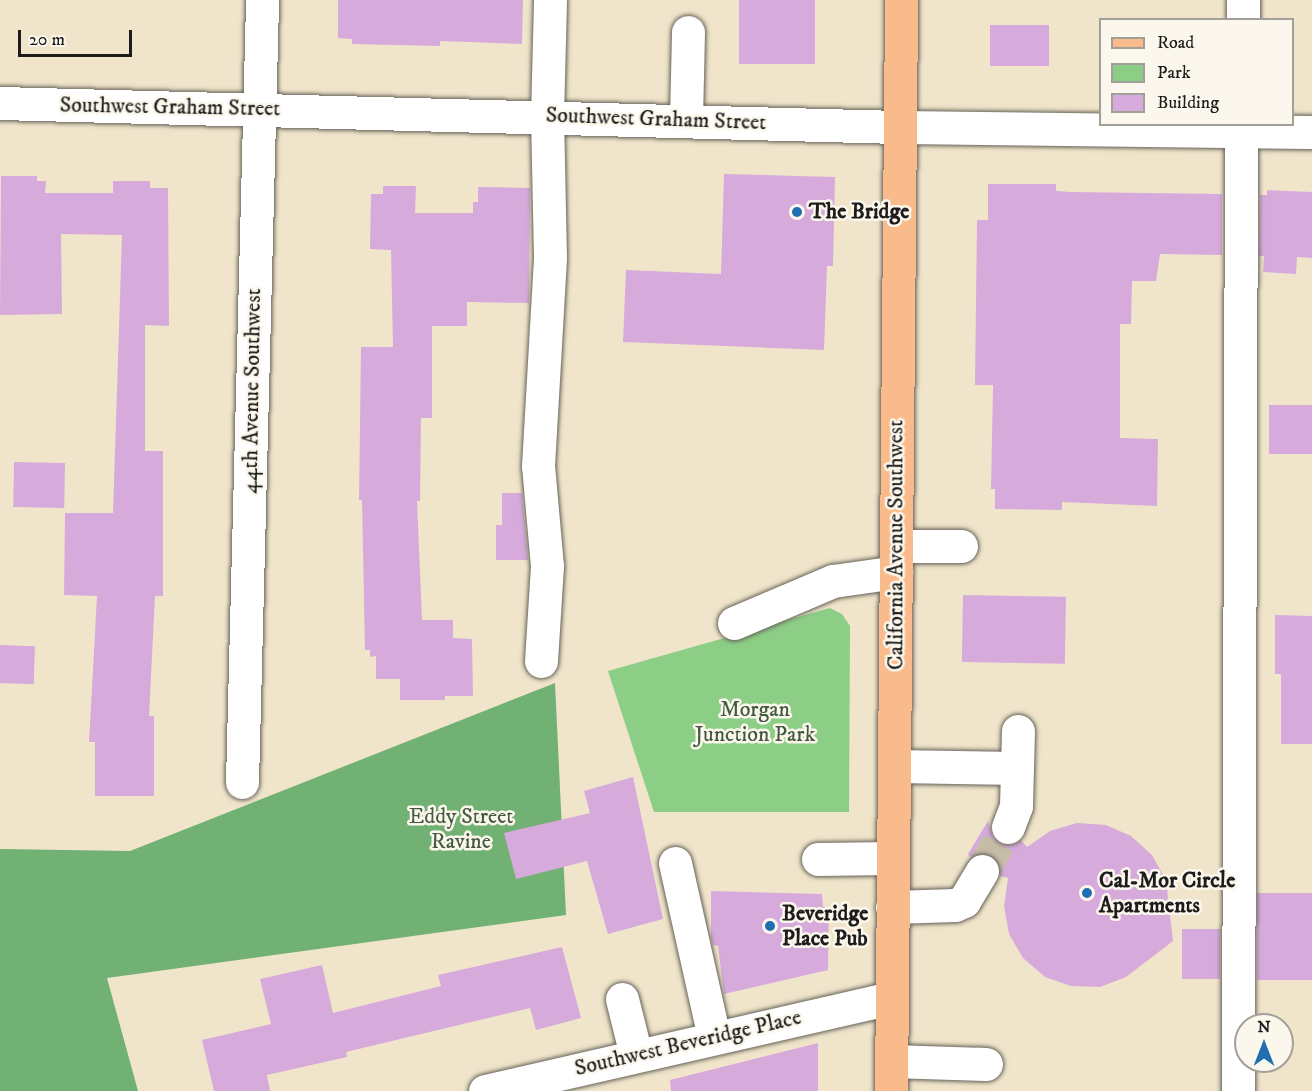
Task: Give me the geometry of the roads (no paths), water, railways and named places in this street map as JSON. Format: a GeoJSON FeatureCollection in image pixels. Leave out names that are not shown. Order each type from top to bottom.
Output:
{"type":"FeatureCollection","features":[{"type":"Feature","properties":{"kind":"main road","name":"California Avenue Southwest"},"geometry":{"type":"LineString","coordinates":[[891,1076],[898,127],[901,0]]}},
{"type":"Feature","properties":{"kind":"street","name":"44th Avenue Southwest"},"geometry":{"type":"LineString","coordinates":[[242,783],[262,0]]}},
{"type":"Feature","properties":{"kind":"street"},"geometry":{"type":"LineString","coordinates":[[541,661],[546,566],[538,466],[550,258],[546,116],[550,0]]}},
{"type":"Feature","properties":{"kind":"street"},"geometry":{"type":"LineString","coordinates":[[1243,0],[1243,18]]}},
{"type":"Feature","properties":{"kind":"street"},"geometry":{"type":"LineString","coordinates":[[686,120],[688,32]]}},
{"type":"Feature","properties":{"kind":"street","name":"Southwest Graham Street"},"geometry":{"type":"LineString","coordinates":[[0,104],[259,108],[898,127],[1241,128],[1312,132]]}},
{"type":"Feature","properties":{"kind":"street"},"geometry":{"type":"LineString","coordinates":[[1238,1091],[1241,128]]}},
{"type":"Feature","properties":{"kind":"street"},"geometry":{"type":"LineString","coordinates":[[734,623],[833,581],[896,559],[961,546]]}},
{"type":"Feature","properties":{"kind":"street"},"geometry":{"type":"LineString","coordinates":[[1008,827],[1017,806],[1018,731]]}},
{"type":"Feature","properties":{"kind":"street"},"geometry":{"type":"LineString","coordinates":[[894,766],[1017,768]]}},
{"type":"Feature","properties":{"kind":"street"},"geometry":{"type":"LineString","coordinates":[[818,860],[892,858]]}},
{"type":"Feature","properties":{"kind":"street"},"geometry":{"type":"LineString","coordinates":[[675,863],[714,1037]]}},
{"type":"Feature","properties":{"kind":"street"},"geometry":{"type":"LineString","coordinates":[[892,907],[955,905],[964,901],[982,871]]}},
{"type":"Feature","properties":{"kind":"street","name":"Southwest Beveridge Place"},"geometry":{"type":"LineString","coordinates":[[485,1091],[570,1081],[636,1055],[891,998]]}},
{"type":"Feature","properties":{"kind":"street"},"geometry":{"type":"LineString","coordinates":[[622,999],[636,1055]]}},
{"type":"Feature","properties":{"kind":"street"},"geometry":{"type":"LineString","coordinates":[[891,1076],[986,1064]]}},
{"type":"Feature","properties":{"kind":"tunnel"},"geometry":{"type":"LineString","coordinates":[[982,871],[1008,827]]}},
{"type":"Feature","properties":{"kind":"place","name":"The Bridge"},"geometry":{"type":"Point","coordinates":[797,212]}},
{"type":"Feature","properties":{"kind":"place","name":"Cal-Mor Circle Apartments"},"geometry":{"type":"Point","coordinates":[1087,893]}},
{"type":"Feature","properties":{"kind":"place","name":"Beveridge Place Pub"},"geometry":{"type":"Point","coordinates":[770,926]}},
{"type":"Feature","properties":{"kind":"park label","name":"Morgan Junction Park"},"geometry":{"type":"Point","coordinates":[755,722]}},
{"type":"Feature","properties":{"kind":"park label","name":"Eddy Street Ravine"},"geometry":{"type":"Point","coordinates":[461,828]}}]}
